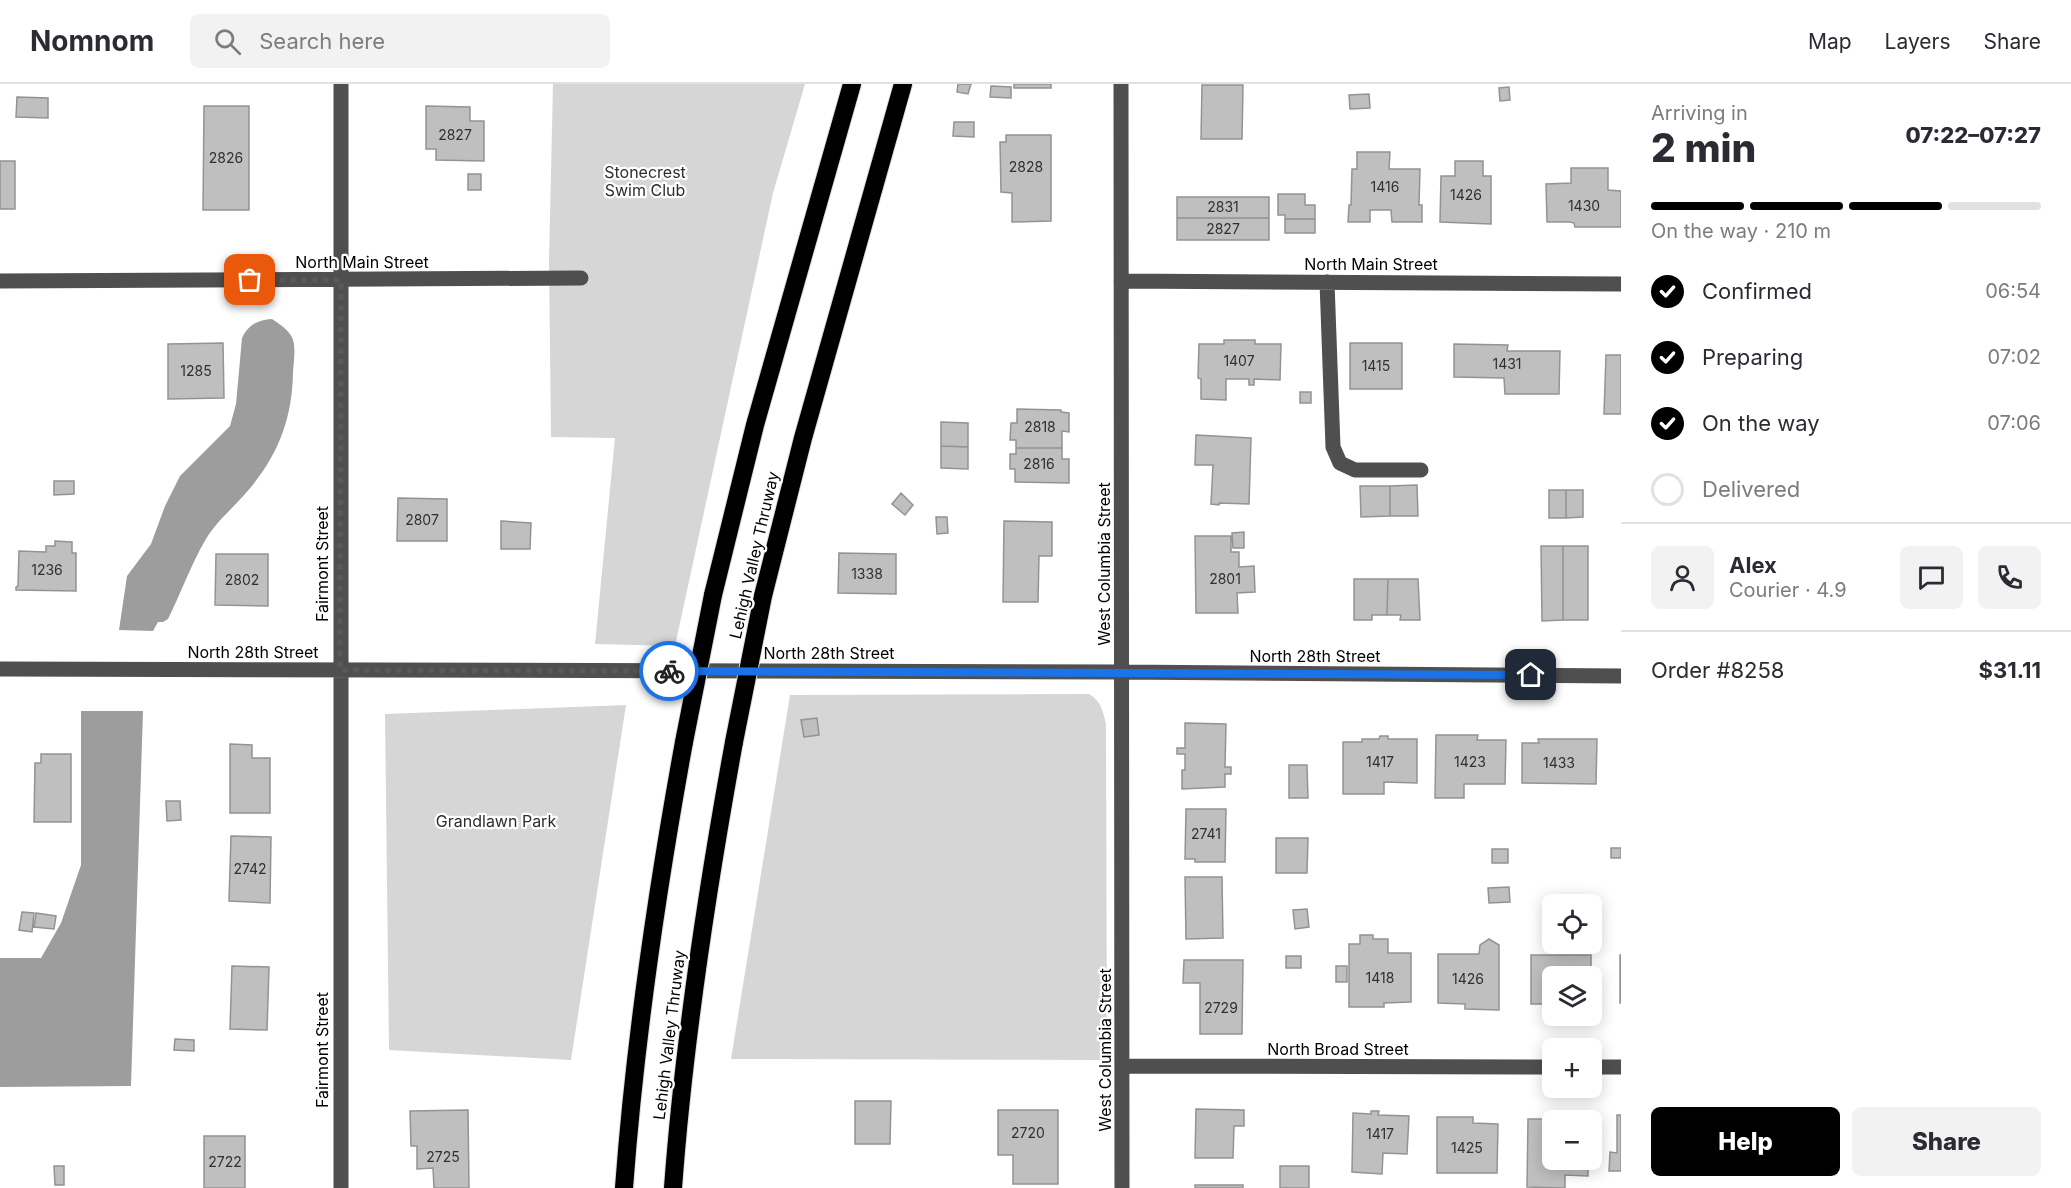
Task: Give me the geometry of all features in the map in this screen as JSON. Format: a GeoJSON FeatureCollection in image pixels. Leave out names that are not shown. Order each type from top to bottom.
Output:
{"type":"FeatureCollection","features":[{"type":"Feature","properties":{"kind":"highway","name":"Lehigh Valley Thruway"},"geometry":{"type":"LineString","coordinates":[[624,1188],[649,952],[666,840],[713,595],[755,425],[852,84]]}},
{"type":"Feature","properties":{"kind":"highway","name":"Lehigh Valley Thruway"},"geometry":{"type":"LineString","coordinates":[[673,1188],[686,1046],[714,848],[763,596],[803,438],[903,84]]}},
{"type":"Feature","properties":{"kind":"street","name":"Fairmont Street"},"geometry":{"type":"LineString","coordinates":[[341,84],[341,1188]]}},
{"type":"Feature","properties":{"kind":"street","name":"West Columbia Street"},"geometry":{"type":"LineString","coordinates":[[1121,84],[1122,1188]]}},
{"type":"Feature","properties":{"kind":"street","name":"North Main Street"},"geometry":{"type":"LineString","coordinates":[[0,281],[581,278]]}},
{"type":"Feature","properties":{"kind":"street","name":"North Main Street"},"geometry":{"type":"LineString","coordinates":[[1121,281],[1621,284]]}},
{"type":"Feature","properties":{"kind":"street"},"geometry":{"type":"LineString","coordinates":[[1327,282],[1333,447],[1340,463],[1355,470],[1421,470]]}},
{"type":"Feature","properties":{"kind":"street","name":"North 28th Street"},"geometry":{"type":"LineString","coordinates":[[0,669],[1122,672],[1621,676]]}},
{"type":"Feature","properties":{"kind":"street","name":"North Broad Street"},"geometry":{"type":"LineString","coordinates":[[1123,1066],[1542,1067]]}},
{"type":"Feature","properties":{"kind":"street"},"geometry":{"type":"LineString","coordinates":[[1602,1067],[1621,1067]]}},
{"type":"Feature","properties":{"kind":"green space","name":"Stonecrest Swim Club"},"geometry":{"type":"Polygon","coordinates":[[[553,84],[805,84],[773,193],[675,646],[595,644],[615,438],[551,437],[549,261],[553,84]]]}},
{"type":"Feature","properties":{"kind":"green space"},"geometry":{"type":"Polygon","coordinates":[[[1089,694],[1099,703],[1106,724],[1107,1060],[731,1059],[790,695],[1089,694]]]}},
{"type":"Feature","properties":{"kind":"green space","name":"Grandlawn Park"},"geometry":{"type":"Polygon","coordinates":[[[626,705],[571,1060],[389,1050],[385,714],[626,705]]]}},
{"type":"Feature","properties":{"kind":"shaded area"},"geometry":{"type":"Polygon","coordinates":[[[272,319],[287,330],[294,347],[290,407],[274,453],[256,480],[206,539],[168,619],[158,622],[153,631],[119,630],[127,576],[151,544],[165,506],[180,476],[230,426],[236,404],[242,338],[254,324],[272,319]]]}},
{"type":"Feature","properties":{"kind":"shaded area"},"geometry":{"type":"Polygon","coordinates":[[[81,711],[143,711],[131,1086],[0,1087],[0,958],[41,958],[61,923],[81,865],[81,711]]]}},
{"type":"Feature","properties":{"kind":"building"},"geometry":{"type":"Polygon","coordinates":[[[958,84],[971,84],[968,94],[957,92],[958,84]]]}},
{"type":"Feature","properties":{"kind":"building"},"geometry":{"type":"Polygon","coordinates":[[[1014,84],[1051,84],[1051,88],[1014,88],[1014,84]]]}},
{"type":"Feature","properties":{"kind":"building"},"geometry":{"type":"Polygon","coordinates":[[[1202,85],[1243,85],[1242,139],[1201,139],[1202,85]]]}},
{"type":"Feature","properties":{"kind":"building"},"geometry":{"type":"Polygon","coordinates":[[[991,86],[1011,87],[1011,98],[990,97],[991,86]]]}},
{"type":"Feature","properties":{"kind":"building"},"geometry":{"type":"Polygon","coordinates":[[[1509,87],[1510,100],[1500,101],[1499,88],[1509,87]]]}},
{"type":"Feature","properties":{"kind":"building"},"geometry":{"type":"Polygon","coordinates":[[[1369,94],[1370,108],[1350,109],[1349,95],[1369,94]]]}},
{"type":"Feature","properties":{"kind":"building"},"geometry":{"type":"Polygon","coordinates":[[[17,97],[48,98],[48,118],[16,117],[17,97]]]}},
{"type":"Feature","properties":{"kind":"building"},"geometry":{"type":"Polygon","coordinates":[[[204,106],[249,106],[249,210],[203,210],[204,106]]]}},
{"type":"Feature","properties":{"kind":"building"},"geometry":{"type":"Polygon","coordinates":[[[426,106],[470,107],[470,121],[484,121],[484,161],[436,160],[436,149],[426,149],[426,106]]]}},
{"type":"Feature","properties":{"kind":"building"},"geometry":{"type":"Polygon","coordinates":[[[954,122],[974,122],[974,137],[953,136],[954,122]]]}},
{"type":"Feature","properties":{"kind":"building"},"geometry":{"type":"Polygon","coordinates":[[[1006,135],[1051,135],[1051,221],[1012,222],[1012,193],[1001,192],[1000,142],[1006,142],[1006,135]]]}},
{"type":"Feature","properties":{"kind":"building"},"geometry":{"type":"Polygon","coordinates":[[[1357,152],[1390,152],[1389,169],[1420,169],[1419,205],[1422,205],[1422,222],[1392,222],[1391,210],[1370,210],[1370,222],[1348,222],[1352,169],[1357,169],[1357,152]]]}},
{"type":"Feature","properties":{"kind":"building"},"geometry":{"type":"Polygon","coordinates":[[[0,161],[15,161],[15,209],[0,209],[0,161]]]}},
{"type":"Feature","properties":{"kind":"building"},"geometry":{"type":"Polygon","coordinates":[[[1455,161],[1483,161],[1483,176],[1491,176],[1491,224],[1440,222],[1441,176],[1455,176],[1455,161]]]}},
{"type":"Feature","properties":{"kind":"building"},"geometry":{"type":"Polygon","coordinates":[[[1571,168],[1608,168],[1608,190],[1621,191],[1621,227],[1575,227],[1574,223],[1570,222],[1547,222],[1546,184],[1571,183],[1571,168]]]}},
{"type":"Feature","properties":{"kind":"building"},"geometry":{"type":"Polygon","coordinates":[[[468,174],[481,174],[481,190],[468,190],[468,174]]]}},
{"type":"Feature","properties":{"kind":"building"},"geometry":{"type":"Polygon","coordinates":[[[1278,194],[1305,194],[1305,205],[1315,205],[1315,219],[1285,219],[1285,215],[1278,215],[1278,194]]]}},
{"type":"Feature","properties":{"kind":"building"},"geometry":{"type":"Polygon","coordinates":[[[1177,197],[1269,197],[1269,218],[1177,218],[1177,197]]]}},
{"type":"Feature","properties":{"kind":"building"},"geometry":{"type":"Polygon","coordinates":[[[1177,218],[1269,218],[1269,240],[1177,240],[1177,218]]]}},
{"type":"Feature","properties":{"kind":"building"},"geometry":{"type":"Polygon","coordinates":[[[1285,219],[1315,219],[1315,233],[1285,233],[1285,219]]]}},
{"type":"Feature","properties":{"kind":"building"},"geometry":{"type":"Polygon","coordinates":[[[1224,340],[1255,340],[1255,344],[1281,344],[1280,380],[1254,379],[1254,385],[1249,385],[1249,379],[1226,379],[1226,400],[1201,399],[1201,379],[1198,378],[1199,344],[1224,344],[1224,340]]]}},
{"type":"Feature","properties":{"kind":"building"},"geometry":{"type":"Polygon","coordinates":[[[223,343],[224,398],[168,399],[168,344],[223,343]]]}},
{"type":"Feature","properties":{"kind":"building"},"geometry":{"type":"Polygon","coordinates":[[[1350,343],[1402,343],[1402,389],[1350,389],[1350,343]]]}},
{"type":"Feature","properties":{"kind":"building"},"geometry":{"type":"Polygon","coordinates":[[[1454,344],[1508,345],[1507,351],[1560,351],[1559,394],[1505,394],[1504,378],[1454,377],[1454,344]]]}},
{"type":"Feature","properties":{"kind":"building"},"geometry":{"type":"Polygon","coordinates":[[[1606,355],[1621,355],[1621,414],[1604,414],[1606,355]]]}},
{"type":"Feature","properties":{"kind":"building"},"geometry":{"type":"Polygon","coordinates":[[[1300,392],[1311,392],[1311,403],[1300,403],[1300,392]]]}},
{"type":"Feature","properties":{"kind":"building"},"geometry":{"type":"Polygon","coordinates":[[[1017,409],[1061,410],[1061,412],[1069,413],[1069,432],[1062,431],[1062,448],[1016,448],[1016,440],[1010,440],[1011,423],[1017,423],[1017,409]]]}},
{"type":"Feature","properties":{"kind":"building"},"geometry":{"type":"Polygon","coordinates":[[[941,422],[968,423],[968,447],[941,446],[941,422]]]}},
{"type":"Feature","properties":{"kind":"building"},"geometry":{"type":"Polygon","coordinates":[[[1196,435],[1251,438],[1249,504],[1211,504],[1213,465],[1195,465],[1196,435]]]}},
{"type":"Feature","properties":{"kind":"building"},"geometry":{"type":"Polygon","coordinates":[[[941,446],[968,447],[968,469],[941,468],[941,446]]]}},
{"type":"Feature","properties":{"kind":"building"},"geometry":{"type":"Polygon","coordinates":[[[1016,448],[1062,448],[1062,459],[1069,459],[1069,483],[1015,482],[1015,469],[1010,469],[1010,454],[1016,454],[1016,448]]]}},
{"type":"Feature","properties":{"kind":"building"},"geometry":{"type":"Polygon","coordinates":[[[54,481],[74,481],[74,494],[54,495],[54,481]]]}},
{"type":"Feature","properties":{"kind":"building"},"geometry":{"type":"Polygon","coordinates":[[[1417,485],[1418,516],[1390,516],[1390,486],[1417,485]]]}},
{"type":"Feature","properties":{"kind":"building"},"geometry":{"type":"Polygon","coordinates":[[[1360,486],[1390,486],[1390,516],[1361,517],[1360,486]]]}},
{"type":"Feature","properties":{"kind":"building"},"geometry":{"type":"Polygon","coordinates":[[[1549,490],[1566,490],[1566,518],[1549,518],[1549,490]]]}},
{"type":"Feature","properties":{"kind":"building"},"geometry":{"type":"Polygon","coordinates":[[[1566,490],[1583,490],[1583,517],[1566,518],[1566,490]]]}},
{"type":"Feature","properties":{"kind":"building"},"geometry":{"type":"Polygon","coordinates":[[[901,493],[913,505],[905,515],[892,504],[901,493]]]}},
{"type":"Feature","properties":{"kind":"building"},"geometry":{"type":"Polygon","coordinates":[[[398,498],[447,499],[447,541],[397,541],[398,498]]]}},
{"type":"Feature","properties":{"kind":"building"},"geometry":{"type":"Polygon","coordinates":[[[936,517],[947,517],[948,533],[937,534],[936,517]]]}},
{"type":"Feature","properties":{"kind":"building"},"geometry":{"type":"Polygon","coordinates":[[[501,521],[531,523],[530,549],[501,549],[501,521]]]}},
{"type":"Feature","properties":{"kind":"building"},"geometry":{"type":"Polygon","coordinates":[[[1004,521],[1052,522],[1052,556],[1039,556],[1038,602],[1003,602],[1004,521]]]}},
{"type":"Feature","properties":{"kind":"building"},"geometry":{"type":"Polygon","coordinates":[[[1244,532],[1244,548],[1233,548],[1232,533],[1244,532]]]}},
{"type":"Feature","properties":{"kind":"building"},"geometry":{"type":"Polygon","coordinates":[[[1195,536],[1231,536],[1231,552],[1239,552],[1239,567],[1254,566],[1255,592],[1237,593],[1238,613],[1196,613],[1195,536]]]}},
{"type":"Feature","properties":{"kind":"building"},"geometry":{"type":"Polygon","coordinates":[[[55,541],[72,542],[72,553],[76,553],[76,591],[16,590],[19,551],[46,552],[46,546],[55,546],[55,541]]]}},
{"type":"Feature","properties":{"kind":"building"},"geometry":{"type":"Polygon","coordinates":[[[1541,546],[1563,546],[1563,620],[1542,621],[1541,546]]]}},
{"type":"Feature","properties":{"kind":"building"},"geometry":{"type":"Polygon","coordinates":[[[1563,546],[1588,546],[1588,620],[1563,620],[1563,546]]]}},
{"type":"Feature","properties":{"kind":"building"},"geometry":{"type":"Polygon","coordinates":[[[839,553],[896,554],[896,594],[838,593],[839,553]]]}},
{"type":"Feature","properties":{"kind":"building"},"geometry":{"type":"Polygon","coordinates":[[[216,554],[268,554],[268,606],[215,605],[216,554]]]}},
{"type":"Feature","properties":{"kind":"building"},"geometry":{"type":"Polygon","coordinates":[[[1354,579],[1388,579],[1387,615],[1372,615],[1372,620],[1354,620],[1354,579]]]}},
{"type":"Feature","properties":{"kind":"building"},"geometry":{"type":"Polygon","coordinates":[[[1388,579],[1418,579],[1420,620],[1400,620],[1401,615],[1387,615],[1388,579]]]}},
{"type":"Feature","properties":{"kind":"building"},"geometry":{"type":"Polygon","coordinates":[[[817,718],[819,735],[804,737],[801,720],[817,718]]]}},
{"type":"Feature","properties":{"kind":"building"},"geometry":{"type":"Polygon","coordinates":[[[1185,723],[1226,724],[1225,767],[1231,767],[1231,774],[1225,774],[1225,787],[1182,789],[1185,754],[1177,754],[1177,748],[1185,748],[1185,723]]]}},
{"type":"Feature","properties":{"kind":"building"},"geometry":{"type":"Polygon","coordinates":[[[1436,735],[1478,735],[1477,740],[1506,740],[1505,784],[1464,784],[1464,798],[1435,798],[1436,735]]]}},
{"type":"Feature","properties":{"kind":"building"},"geometry":{"type":"Polygon","coordinates":[[[1380,736],[1388,736],[1388,739],[1417,739],[1417,783],[1384,782],[1384,794],[1343,794],[1343,742],[1362,742],[1362,739],[1379,739],[1380,736]]]}},
{"type":"Feature","properties":{"kind":"building"},"geometry":{"type":"Polygon","coordinates":[[[1538,739],[1597,739],[1596,784],[1522,783],[1522,743],[1539,743],[1538,739]]]}},
{"type":"Feature","properties":{"kind":"building"},"geometry":{"type":"Polygon","coordinates":[[[230,744],[252,745],[252,758],[270,758],[270,813],[230,813],[230,744]]]}},
{"type":"Feature","properties":{"kind":"building"},"geometry":{"type":"Polygon","coordinates":[[[41,754],[71,754],[71,822],[34,822],[35,763],[41,763],[41,754]]]}},
{"type":"Feature","properties":{"kind":"building"},"geometry":{"type":"Polygon","coordinates":[[[1289,765],[1307,765],[1308,798],[1289,798],[1289,765]]]}},
{"type":"Feature","properties":{"kind":"building"},"geometry":{"type":"Polygon","coordinates":[[[166,801],[180,801],[181,820],[167,821],[166,801]]]}},
{"type":"Feature","properties":{"kind":"building"},"geometry":{"type":"Polygon","coordinates":[[[1186,809],[1226,809],[1225,862],[1195,862],[1195,859],[1185,859],[1186,809]]]}},
{"type":"Feature","properties":{"kind":"building"},"geometry":{"type":"Polygon","coordinates":[[[231,836],[271,837],[270,903],[229,901],[231,836]]]}},
{"type":"Feature","properties":{"kind":"building"},"geometry":{"type":"Polygon","coordinates":[[[1276,838],[1308,838],[1307,873],[1276,873],[1276,838]]]}},
{"type":"Feature","properties":{"kind":"building"},"geometry":{"type":"Polygon","coordinates":[[[1611,848],[1621,848],[1621,858],[1611,858],[1611,848]]]}},
{"type":"Feature","properties":{"kind":"building"},"geometry":{"type":"Polygon","coordinates":[[[1492,849],[1508,849],[1508,863],[1492,863],[1492,849]]]}},
{"type":"Feature","properties":{"kind":"building"},"geometry":{"type":"Polygon","coordinates":[[[1185,877],[1222,877],[1223,938],[1186,939],[1185,877]]]}},
{"type":"Feature","properties":{"kind":"building"},"geometry":{"type":"Polygon","coordinates":[[[1509,887],[1510,902],[1489,903],[1488,888],[1509,887]]]}},
{"type":"Feature","properties":{"kind":"building"},"geometry":{"type":"Polygon","coordinates":[[[1307,909],[1309,927],[1295,929],[1293,910],[1307,909]]]}},
{"type":"Feature","properties":{"kind":"building"},"geometry":{"type":"Polygon","coordinates":[[[22,912],[34,913],[32,932],[19,930],[22,912]]]}},
{"type":"Feature","properties":{"kind":"building"},"geometry":{"type":"Polygon","coordinates":[[[36,913],[56,916],[54,929],[34,927],[36,913]]]}},
{"type":"Feature","properties":{"kind":"building"},"geometry":{"type":"Polygon","coordinates":[[[1360,935],[1373,935],[1373,939],[1388,939],[1388,953],[1411,953],[1411,1002],[1384,1003],[1384,1007],[1349,1007],[1349,944],[1360,944],[1360,935]]]}},
{"type":"Feature","properties":{"kind":"building"},"geometry":{"type":"Polygon","coordinates":[[[1489,939],[1499,945],[1499,1010],[1465,1009],[1465,1004],[1438,1003],[1438,954],[1479,954],[1480,945],[1489,939]]]}},
{"type":"Feature","properties":{"kind":"building"},"geometry":{"type":"Polygon","coordinates":[[[1531,955],[1591,955],[1591,966],[1542,966],[1542,1004],[1531,1004],[1531,955]]]}},
{"type":"Feature","properties":{"kind":"building"},"geometry":{"type":"Polygon","coordinates":[[[1621,955],[1621,1003],[1620,1003],[1621,955]]]}},
{"type":"Feature","properties":{"kind":"building"},"geometry":{"type":"Polygon","coordinates":[[[1286,956],[1301,956],[1301,968],[1286,968],[1286,956]]]}},
{"type":"Feature","properties":{"kind":"building"},"geometry":{"type":"Polygon","coordinates":[[[1184,960],[1243,960],[1242,1034],[1200,1034],[1200,983],[1183,983],[1184,960]]]}},
{"type":"Feature","properties":{"kind":"building"},"geometry":{"type":"Polygon","coordinates":[[[232,966],[269,967],[267,1030],[230,1029],[232,966]]]}},
{"type":"Feature","properties":{"kind":"building"},"geometry":{"type":"Polygon","coordinates":[[[1336,966],[1347,966],[1347,982],[1336,982],[1336,966]]]}},
{"type":"Feature","properties":{"kind":"building"},"geometry":{"type":"Polygon","coordinates":[[[175,1039],[194,1040],[194,1051],[174,1050],[175,1039]]]}},
{"type":"Feature","properties":{"kind":"building"},"geometry":{"type":"Polygon","coordinates":[[[855,1101],[891,1101],[890,1144],[855,1144],[855,1101]]]}},
{"type":"Feature","properties":{"kind":"building"},"geometry":{"type":"Polygon","coordinates":[[[1196,1109],[1244,1110],[1244,1126],[1234,1126],[1233,1158],[1195,1158],[1196,1109]]]}},
{"type":"Feature","properties":{"kind":"building"},"geometry":{"type":"Polygon","coordinates":[[[468,1110],[469,1188],[434,1188],[433,1168],[417,1169],[417,1146],[411,1146],[410,1111],[468,1110]]]}},
{"type":"Feature","properties":{"kind":"building"},"geometry":{"type":"Polygon","coordinates":[[[998,1110],[1058,1110],[1058,1184],[1013,1184],[1013,1155],[998,1155],[998,1110]]]}},
{"type":"Feature","properties":{"kind":"building"},"geometry":{"type":"Polygon","coordinates":[[[1371,1111],[1379,1111],[1378,1115],[1409,1116],[1407,1154],[1383,1153],[1382,1174],[1352,1172],[1353,1113],[1371,1114],[1371,1111]]]}},
{"type":"Feature","properties":{"kind":"building"},"geometry":{"type":"Polygon","coordinates":[[[1617,1115],[1621,1115],[1621,1171],[1609,1171],[1610,1152],[1617,1153],[1617,1115]]]}},
{"type":"Feature","properties":{"kind":"building"},"geometry":{"type":"Polygon","coordinates":[[[1437,1117],[1473,1117],[1473,1123],[1498,1124],[1497,1173],[1437,1173],[1437,1117]]]}},
{"type":"Feature","properties":{"kind":"building"},"geometry":{"type":"Polygon","coordinates":[[[1528,1119],[1542,1119],[1542,1170],[1588,1170],[1588,1176],[1565,1175],[1565,1188],[1527,1187],[1528,1119]]]}},
{"type":"Feature","properties":{"kind":"building"},"geometry":{"type":"Polygon","coordinates":[[[204,1136],[245,1136],[245,1188],[204,1188],[204,1136]]]}},
{"type":"Feature","properties":{"kind":"building"},"geometry":{"type":"Polygon","coordinates":[[[54,1166],[64,1166],[64,1185],[55,1185],[54,1166]]]}},
{"type":"Feature","properties":{"kind":"building"},"geometry":{"type":"Polygon","coordinates":[[[1280,1166],[1309,1166],[1309,1188],[1280,1188],[1280,1166]]]}},
{"type":"Feature","properties":{"kind":"building"},"geometry":{"type":"Polygon","coordinates":[[[1195,1185],[1243,1185],[1243,1188],[1195,1188],[1195,1185]]]}},
{"type":"Feature","properties":{"kind":"way so far"},"geometry":{"type":"LineString","coordinates":[[250,280],[341,280],[340,670],[669,671]]}},
{"type":"Feature","properties":{"kind":"route"},"geometry":{"type":"LineString","coordinates":[[669,671],[1531,675]]}}]}
